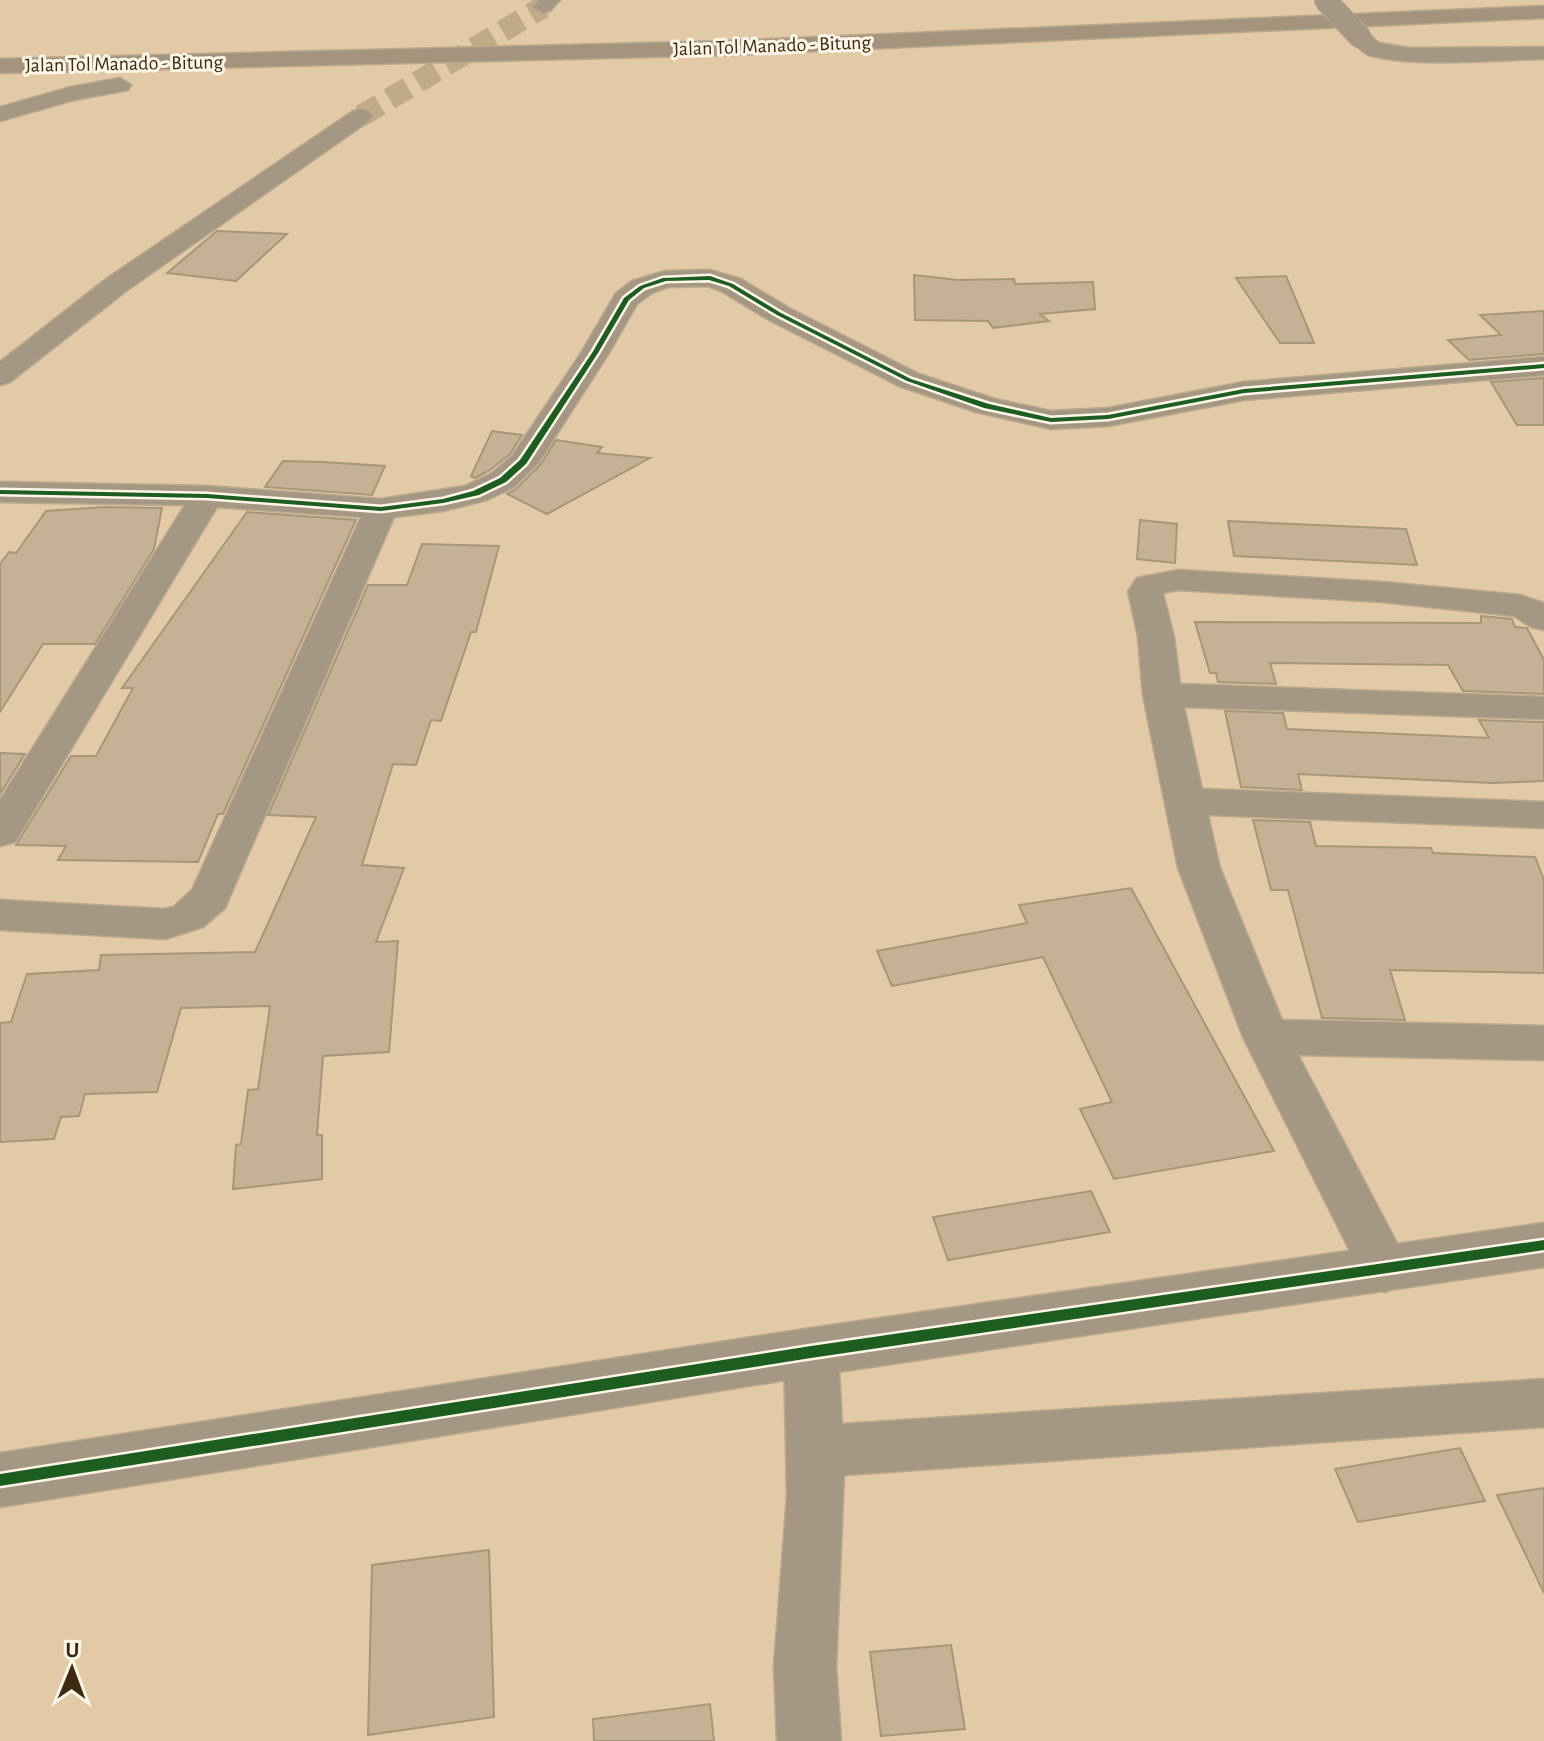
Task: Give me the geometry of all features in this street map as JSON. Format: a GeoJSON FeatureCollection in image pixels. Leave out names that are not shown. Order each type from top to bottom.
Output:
{"type":"FeatureCollection","features":[{"type":"Feature","properties":{"kind":"highway","name":"Jalan Tol Manado - Bitung"},"geometry":{"type":"LineString","coordinates":[[0,52],[725,34],[1519,0]]}},
{"type":"Feature","properties":{"kind":"highway","name":"Jalan Tol Manado - Bitung"},"geometry":{"type":"LineString","coordinates":[[0,66],[729,48],[1544,12]]}},
{"type":"Feature","properties":{"kind":"street"},"geometry":{"type":"LineString","coordinates":[[1325,0],[1372,49],[1409,54],[1544,53]]}},
{"type":"Feature","properties":{"kind":"street"},"geometry":{"type":"LineString","coordinates":[[0,114],[71,94],[120,85]]}},
{"type":"Feature","properties":{"kind":"street"},"geometry":{"type":"LineString","coordinates":[[0,376],[116,285],[361,116]]}},
{"type":"Feature","properties":{"kind":"street"},"geometry":{"type":"LineString","coordinates":[[0,524],[13,492],[207,496],[381,509],[443,501],[476,493],[503,480],[523,462],[626,299],[642,287],[665,279],[710,278],[731,285],[779,314],[909,380],[987,406],[1051,420],[1108,417],[1244,391],[1544,366]]}},
{"type":"Feature","properties":{"kind":"street"},"geometry":{"type":"LineString","coordinates":[[0,833],[207,496]]}},
{"type":"Feature","properties":{"kind":"street"},"geometry":{"type":"LineString","coordinates":[[0,915],[165,924],[188,917],[210,898],[381,509]]}},
{"type":"Feature","properties":{"kind":"street"},"geometry":{"type":"LineString","coordinates":[[1385,1270],[1266,1037],[1199,868],[1162,695],[1156,637],[1145,591],[1149,585],[1159,581],[1450,597],[1520,606],[1544,619]]}},
{"type":"Feature","properties":{"kind":"street"},"geometry":{"type":"LineString","coordinates":[[1162,695],[1544,708]]}},
{"type":"Feature","properties":{"kind":"street"},"geometry":{"type":"LineString","coordinates":[[1184,801],[1544,815]]}},
{"type":"Feature","properties":{"kind":"street"},"geometry":{"type":"LineString","coordinates":[[1266,1037],[1544,1043]]}},
{"type":"Feature","properties":{"kind":"street"},"geometry":{"type":"LineString","coordinates":[[0,1480],[811,1352],[1544,1245]]}},
{"type":"Feature","properties":{"kind":"street"},"geometry":{"type":"LineString","coordinates":[[809,1741],[804,1710],[815,1541],[816,1451],[811,1352]]}},
{"type":"Feature","properties":{"kind":"street"},"geometry":{"type":"LineString","coordinates":[[816,1451],[1544,1403]]}},
{"type":"Feature","properties":{"kind":"building"},"geometry":{"type":"Polygon","coordinates":[[[217,231],[287,234],[236,281],[167,273],[217,231]]]}},
{"type":"Feature","properties":{"kind":"building"},"geometry":{"type":"Polygon","coordinates":[[[914,275],[958,280],[1014,279],[1015,284],[1093,282],[1095,309],[1040,314],[1049,321],[993,328],[988,321],[915,320],[914,275]]]}},
{"type":"Feature","properties":{"kind":"building"},"geometry":{"type":"Polygon","coordinates":[[[1286,276],[1314,343],[1280,343],[1236,278],[1286,276]]]}},
{"type":"Feature","properties":{"kind":"building"},"geometry":{"type":"Polygon","coordinates":[[[1544,311],[1544,354],[1469,360],[1448,340],[1501,335],[1480,315],[1544,311]]]}},
{"type":"Feature","properties":{"kind":"building"},"geometry":{"type":"Polygon","coordinates":[[[1544,378],[1544,425],[1517,425],[1491,382],[1544,378]]]}},
{"type":"Feature","properties":{"kind":"building"},"geometry":{"type":"Polygon","coordinates":[[[492,431],[522,435],[510,454],[475,478],[471,476],[492,431]]]}},
{"type":"Feature","properties":{"kind":"building"},"geometry":{"type":"Polygon","coordinates":[[[556,440],[602,447],[597,453],[650,458],[547,514],[507,494],[541,464],[556,440]]]}},
{"type":"Feature","properties":{"kind":"building"},"geometry":{"type":"Polygon","coordinates":[[[283,461],[385,466],[372,495],[265,487],[283,461]]]}},
{"type":"Feature","properties":{"kind":"building"},"geometry":{"type":"Polygon","coordinates":[[[103,507],[162,508],[154,549],[95,644],[43,644],[0,712],[0,564],[9,552],[16,553],[46,511],[103,507]]]}},
{"type":"Feature","properties":{"kind":"building"},"geometry":{"type":"Polygon","coordinates":[[[247,512],[356,520],[223,814],[218,814],[198,862],[58,860],[66,846],[16,845],[71,756],[96,756],[133,688],[122,688],[247,512]]]}},
{"type":"Feature","properties":{"kind":"building"},"geometry":{"type":"Polygon","coordinates":[[[1140,520],[1177,524],[1175,563],[1137,559],[1140,520]]]}},
{"type":"Feature","properties":{"kind":"building"},"geometry":{"type":"Polygon","coordinates":[[[1228,521],[1406,529],[1417,565],[1234,556],[1228,521]]]}},
{"type":"Feature","properties":{"kind":"building"},"geometry":{"type":"Polygon","coordinates":[[[422,544],[499,546],[476,632],[471,632],[441,721],[431,720],[416,765],[393,764],[362,865],[404,868],[376,942],[398,941],[389,1052],[323,1056],[317,1135],[322,1135],[322,1179],[233,1189],[236,1145],[241,1144],[248,1090],[258,1089],[270,1006],[181,1008],[157,1092],[85,1094],[79,1116],[61,1117],[54,1139],[0,1142],[0,1023],[11,1022],[27,974],[99,970],[101,955],[255,952],[316,817],[268,815],[368,585],[407,585],[422,544]]]}},
{"type":"Feature","properties":{"kind":"building"},"geometry":{"type":"Polygon","coordinates":[[[1481,616],[1512,619],[1515,627],[1527,628],[1544,660],[1544,694],[1463,691],[1448,665],[1270,663],[1276,684],[1218,682],[1216,673],[1210,673],[1195,622],[1481,623],[1481,616]]]}},
{"type":"Feature","properties":{"kind":"building"},"geometry":{"type":"Polygon","coordinates":[[[1225,711],[1283,713],[1287,729],[1489,738],[1479,720],[1544,722],[1544,781],[1492,783],[1298,774],[1302,790],[1241,787],[1225,711]]]}},
{"type":"Feature","properties":{"kind":"building"},"geometry":{"type":"Polygon","coordinates":[[[0,753],[25,754],[0,794],[0,753]]]}},
{"type":"Feature","properties":{"kind":"building"},"geometry":{"type":"Polygon","coordinates":[[[1253,820],[1310,822],[1316,846],[1431,848],[1433,853],[1535,857],[1544,880],[1544,973],[1390,970],[1405,1020],[1322,1018],[1288,890],[1271,890],[1253,820]]]}},
{"type":"Feature","properties":{"kind":"building"},"geometry":{"type":"Polygon","coordinates":[[[1131,888],[1274,1151],[1114,1179],[1080,1109],[1112,1102],[1043,957],[892,986],[877,951],[1027,923],[1019,905],[1131,888]]]}},
{"type":"Feature","properties":{"kind":"building"},"geometry":{"type":"Polygon","coordinates":[[[1091,1191],[1110,1232],[948,1260],[933,1217],[1091,1191]]]}},
{"type":"Feature","properties":{"kind":"building"},"geometry":{"type":"Polygon","coordinates":[[[1460,1448],[1485,1501],[1358,1522],[1335,1469],[1460,1448]]]}},
{"type":"Feature","properties":{"kind":"building"},"geometry":{"type":"Polygon","coordinates":[[[1544,1488],[1544,1593],[1497,1495],[1544,1488]]]}},
{"type":"Feature","properties":{"kind":"building"},"geometry":{"type":"Polygon","coordinates":[[[489,1550],[494,1717],[368,1735],[372,1565],[489,1550]]]}},
{"type":"Feature","properties":{"kind":"building"},"geometry":{"type":"Polygon","coordinates":[[[951,1645],[965,1729],[881,1736],[870,1652],[951,1645]]]}},
{"type":"Feature","properties":{"kind":"building"},"geometry":{"type":"Polygon","coordinates":[[[710,1704],[714,1741],[594,1741],[593,1719],[710,1704]]]}},
{"type":"Feature","properties":{"kind":"tunnel"},"geometry":{"type":"LineString","coordinates":[[361,116],[543,7]]}},
{"type":"Feature","properties":{"kind":"cycle path"},"geometry":{"type":"LineString","coordinates":[[0,492],[207,496],[381,509],[443,501],[476,493],[503,480],[523,462],[595,353],[626,299],[642,287],[665,279],[710,278],[731,285],[779,314],[909,380],[987,406],[1051,420],[1108,417],[1244,391],[1544,366]]}},
{"type":"Feature","properties":{"kind":"cycle path"},"geometry":{"type":"LineString","coordinates":[[0,1480],[811,1352],[1544,1245]]}}]}
